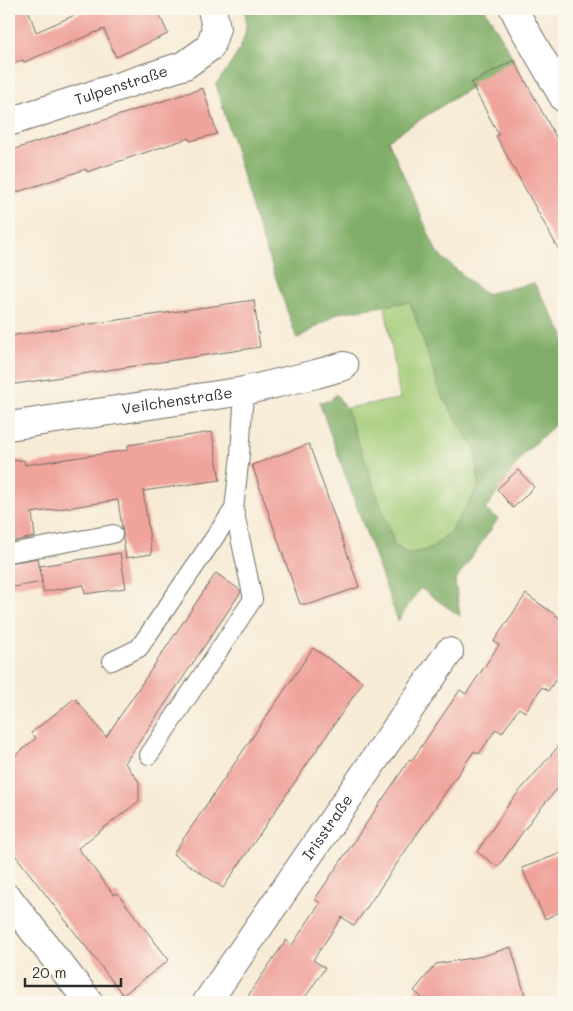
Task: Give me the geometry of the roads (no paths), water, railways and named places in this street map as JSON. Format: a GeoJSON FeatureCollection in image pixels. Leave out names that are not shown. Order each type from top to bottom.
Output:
{"type":"FeatureCollection","features":[{"type":"Feature","properties":{"kind":"street"},"geometry":{"type":"LineString","coordinates":[[514,9],[564,98]]}},
{"type":"Feature","properties":{"kind":"street","name":"Tulpenstraße"},"geometry":{"type":"LineString","coordinates":[[9,122],[185,65],[210,47],[214,18]]}},
{"type":"Feature","properties":{"kind":"street","name":"Veilchenstraße"},"geometry":{"type":"LineString","coordinates":[[9,426],[244,391],[344,366]]}},
{"type":"Feature","properties":{"kind":"street","name":"Irisstraße"},"geometry":{"type":"LineString","coordinates":[[207,1002],[449,652]]}},
{"type":"Feature","properties":{"kind":"street"},"geometry":{"type":"LineString","coordinates":[[9,899],[89,1002]]}},
{"type":"Feature","properties":{"kind":"lane"},"geometry":{"type":"LineString","coordinates":[[148,755],[253,600],[234,509],[240,456],[244,391]]}},
{"type":"Feature","properties":{"kind":"lane"},"geometry":{"type":"LineString","coordinates":[[112,661],[140,648],[234,509]]}},
{"type":"Feature","properties":{"kind":"lane"},"geometry":{"type":"LineString","coordinates":[[9,553],[113,534]]}}]}
